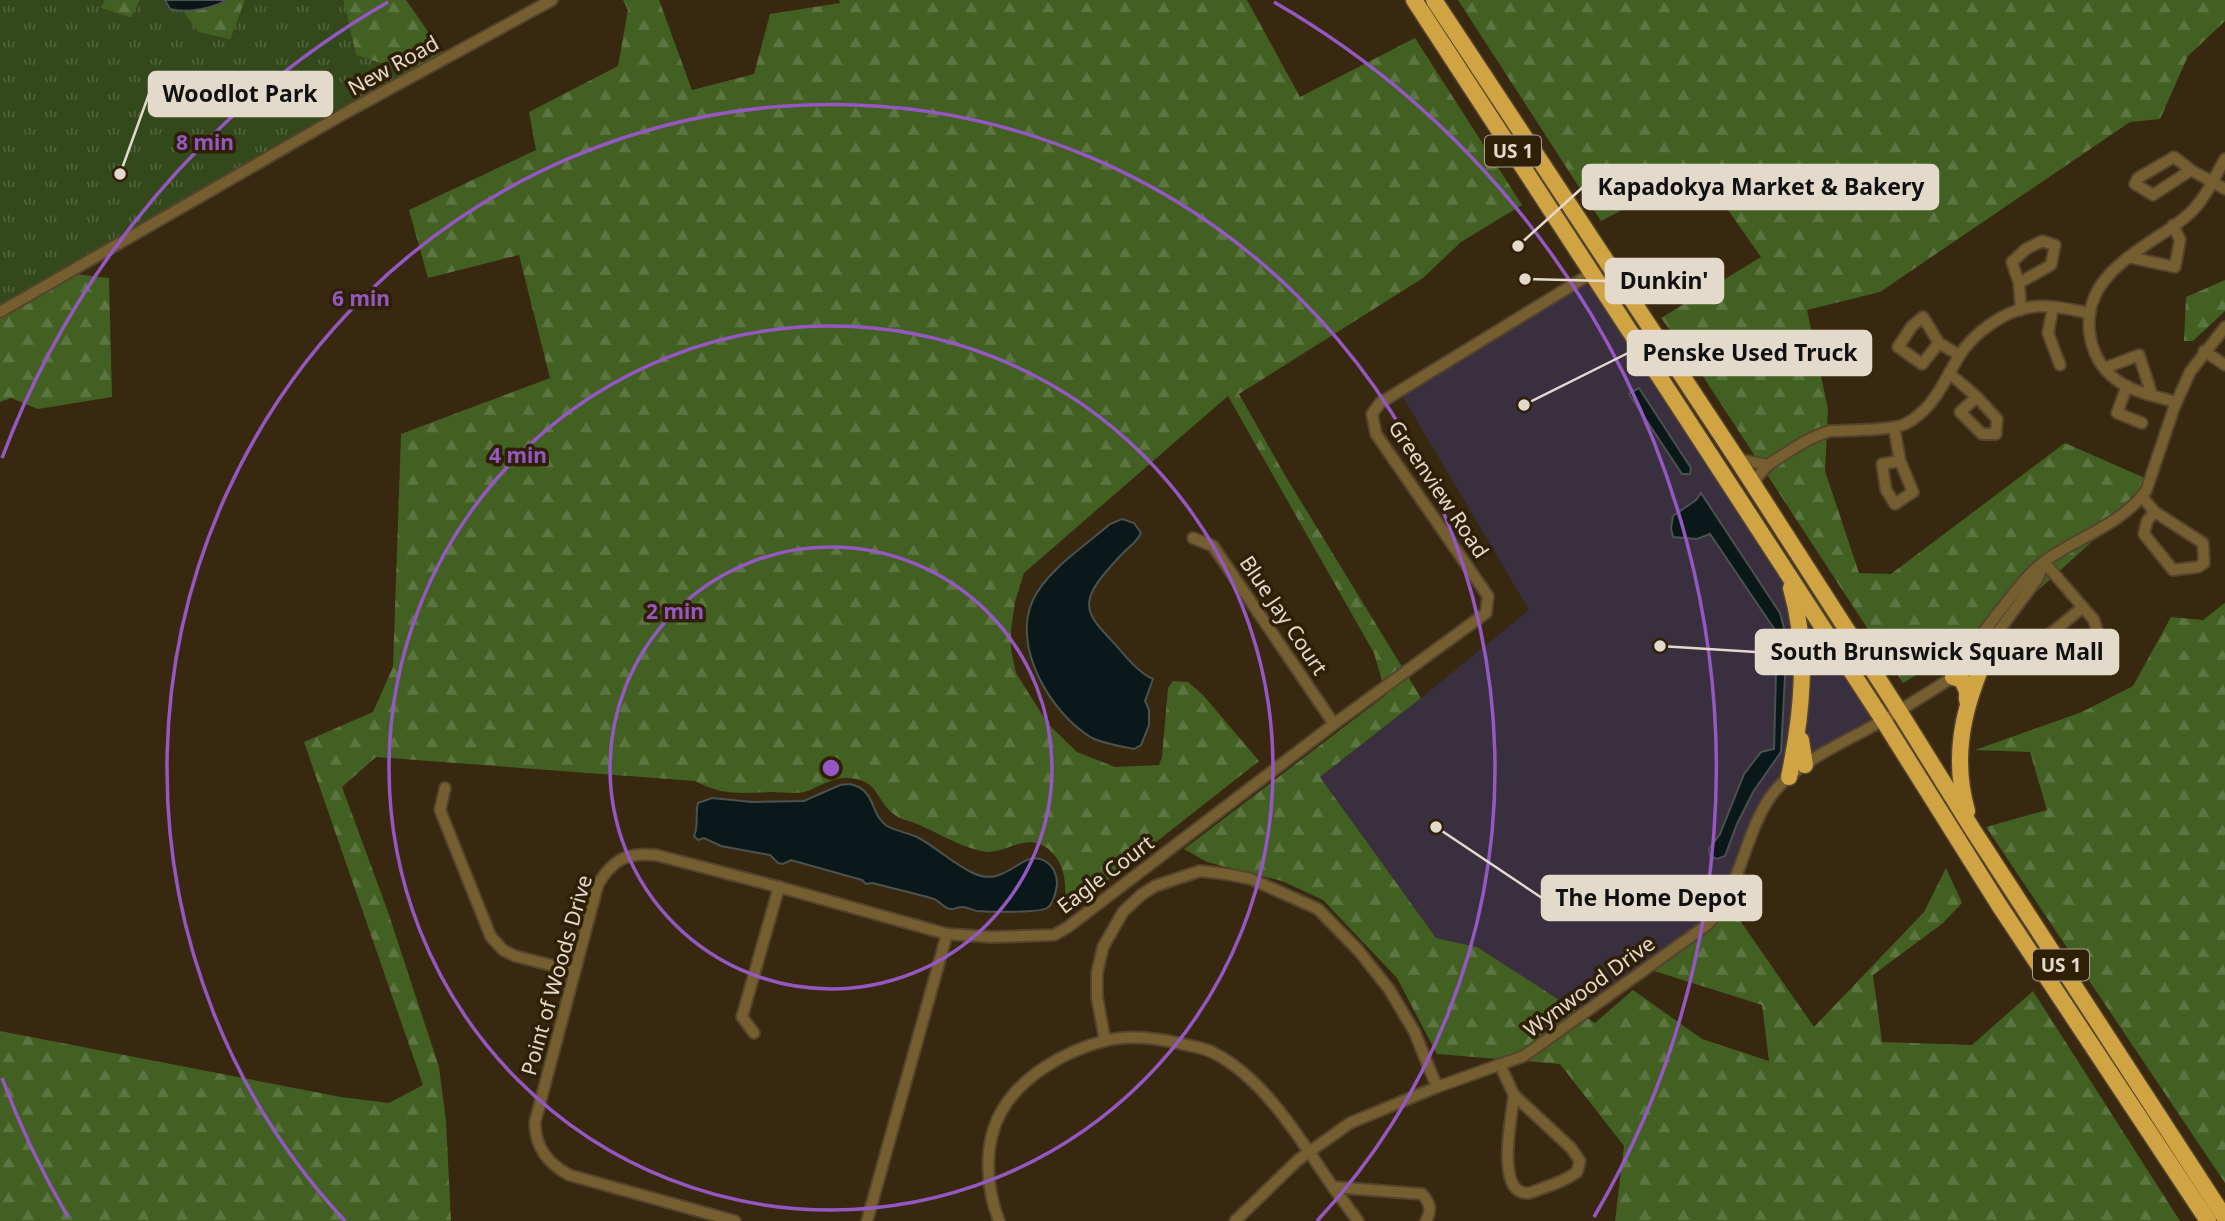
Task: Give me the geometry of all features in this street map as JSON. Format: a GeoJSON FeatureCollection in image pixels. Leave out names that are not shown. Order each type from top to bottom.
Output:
{"type":"FeatureCollection","features":[{"type":"Feature","properties":{"kind":"highway","name":"US 1"},"geometry":{"type":"LineString","coordinates":[[1415,0],[1883,720],[1999,905],[2208,1221]]}},
{"type":"Feature","properties":{"kind":"highway","name":"US 1"},"geometry":{"type":"LineString","coordinates":[[1434,0],[1737,459],[1973,830],[2225,1218]]}},
{"type":"Feature","properties":{"kind":"highway"},"geometry":{"type":"LineString","coordinates":[[1787,572],[1799,614],[1803,645],[1799,730],[1789,777]]}},
{"type":"Feature","properties":{"kind":"highway"},"geometry":{"type":"LineString","coordinates":[[1966,709],[1976,677],[1994,637]]}},
{"type":"Feature","properties":{"kind":"highway"},"geometry":{"type":"LineString","coordinates":[[1953,677],[1962,680],[1967,691],[1958,759],[1963,797],[1973,830]]}},
{"type":"Feature","properties":{"kind":"highway"},"geometry":{"type":"LineString","coordinates":[[1799,730],[1805,765]]}},
{"type":"Feature","properties":{"kind":"street","name":"New Road"},"geometry":{"type":"LineString","coordinates":[[0,312],[347,112],[552,0]]}},
{"type":"Feature","properties":{"kind":"street"},"geometry":{"type":"LineString","coordinates":[[2191,170],[2153,195],[2135,184],[2138,178],[2174,157],[2225,189]]}},
{"type":"Feature","properties":{"kind":"street"},"geometry":{"type":"LineString","coordinates":[[2176,402],[2127,386],[2114,378],[2096,356],[2091,343],[2090,313],[2099,288],[2128,257],[2187,216],[2198,205],[2225,159]]}},
{"type":"Feature","properties":{"kind":"street"},"geometry":{"type":"LineString","coordinates":[[2128,257],[2175,267],[2180,240],[2173,225]]}},
{"type":"Feature","properties":{"kind":"street","name":"Greenview Road"},"geometry":{"type":"LineString","coordinates":[[1334,724],[1480,619],[1488,606],[1488,596],[1376,434],[1372,414],[1376,408],[1592,273]]}},
{"type":"Feature","properties":{"kind":"street"},"geometry":{"type":"LineString","coordinates":[[2018,283],[2021,310]]}},
{"type":"Feature","properties":{"kind":"street"},"geometry":{"type":"LineString","coordinates":[[1755,487],[1758,476],[1768,465],[1819,435],[1830,431],[1904,425],[1932,402],[1959,355],[1989,326],[2003,317],[2031,307],[2053,307],[2090,313]]}},
{"type":"Feature","properties":{"kind":"street"},"geometry":{"type":"LineString","coordinates":[[2053,307],[2048,333],[2060,365]]}},
{"type":"Feature","properties":{"kind":"street"},"geometry":{"type":"LineString","coordinates":[[1953,677],[1966,652],[2030,573],[2080,539],[2109,525],[2142,497],[2176,402],[2190,372],[2225,327]]}},
{"type":"Feature","properties":{"kind":"street"},"geometry":{"type":"LineString","coordinates":[[1939,343],[1959,355]]}},
{"type":"Feature","properties":{"kind":"street"},"geometry":{"type":"LineString","coordinates":[[2204,351],[2225,365]]}},
{"type":"Feature","properties":{"kind":"street"},"geometry":{"type":"LineString","coordinates":[[2105,368],[2139,355],[2152,395]]}},
{"type":"Feature","properties":{"kind":"street"},"geometry":{"type":"LineString","coordinates":[[1949,373],[1977,397]]}},
{"type":"Feature","properties":{"kind":"street"},"geometry":{"type":"LineString","coordinates":[[2127,386],[2117,413],[2142,423]]}},
{"type":"Feature","properties":{"kind":"street"},"geometry":{"type":"LineString","coordinates":[[1894,427],[1900,461]]}},
{"type":"Feature","properties":{"kind":"street"},"geometry":{"type":"LineString","coordinates":[[1737,459],[1768,465]]}},
{"type":"Feature","properties":{"kind":"street"},"geometry":{"type":"LineString","coordinates":[[2142,497],[2155,512],[2203,543],[2204,563],[2173,570],[2144,534],[2147,521],[2155,512]]}},
{"type":"Feature","properties":{"kind":"street","name":"Blue Jay Court"},"geometry":{"type":"LineString","coordinates":[[1193,538],[1213,546],[1334,724]]}},
{"type":"Feature","properties":{"kind":"street"},"geometry":{"type":"LineString","coordinates":[[2044,562],[2083,607],[2094,620],[2096,631],[2056,658],[2043,640],[2083,607]]}},
{"type":"Feature","properties":{"kind":"street","name":"Wynwood Drive"},"geometry":{"type":"LineString","coordinates":[[1235,1221],[1298,1160],[1350,1123],[1437,1087],[1524,1056],[1707,925],[1720,910],[1732,888],[1761,813],[1771,796],[1805,765],[1974,664],[2038,578],[2044,562]]}},
{"type":"Feature","properties":{"kind":"street","name":"Eagle Court"},"geometry":{"type":"LineString","coordinates":[[947,934],[992,937],[1054,935],[1068,928],[1334,724]]}},
{"type":"Feature","properties":{"kind":"street"},"geometry":{"type":"LineString","coordinates":[[444,788],[440,810],[491,937],[503,950],[514,956],[574,971]]}},
{"type":"Feature","properties":{"kind":"street","name":"Point of Woods Drive"},"geometry":{"type":"LineString","coordinates":[[735,1221],[569,1175],[557,1168],[540,1149],[535,1136],[535,1122],[598,884],[616,862],[641,854],[656,855],[947,934]]}},
{"type":"Feature","properties":{"kind":"street"},"geometry":{"type":"LineString","coordinates":[[1105,1040],[1097,997],[1097,973],[1103,947],[1123,912],[1155,886],[1200,871],[1226,874],[1263,884],[1318,909],[1358,950],[1389,989],[1414,1031],[1437,1087]]}},
{"type":"Feature","properties":{"kind":"street"},"geometry":{"type":"LineString","coordinates":[[754,1033],[743,1017],[779,887]]}},
{"type":"Feature","properties":{"kind":"street"},"geometry":{"type":"LineString","coordinates":[[867,1221],[947,934]]}},
{"type":"Feature","properties":{"kind":"street"},"geometry":{"type":"LineString","coordinates":[[999,1221],[988,1170],[990,1143],[1001,1112],[1024,1084],[1061,1057],[1105,1040],[1132,1038],[1160,1039],[1212,1052],[1258,1087],[1358,1221]]}},
{"type":"Feature","properties":{"kind":"street"},"geometry":{"type":"LineString","coordinates":[[1500,1065],[1514,1095],[1571,1149],[1580,1161],[1577,1172],[1564,1181],[1527,1193],[1517,1189],[1510,1181],[1507,1166],[1514,1095]]}},
{"type":"Feature","properties":{"kind":"street"},"geometry":{"type":"LineString","coordinates":[[1333,1187],[1422,1194],[1430,1205],[1426,1221]]}},
{"type":"Feature","properties":{"kind":"shaded area"},"geometry":{"type":"Polygon","coordinates":[[[165,0],[226,0],[207,8],[183,11],[170,9],[165,0]]]}},
{"type":"Feature","properties":{"kind":"shaded area"},"geometry":{"type":"Polygon","coordinates":[[[1592,273],[1883,720],[1780,785],[1720,910],[1581,1014],[1477,947],[1436,938],[1320,777],[1529,610],[1400,392],[1592,273]]]}},
{"type":"Feature","properties":{"kind":"shaded area"},"geometry":{"type":"Polygon","coordinates":[[[1639,388],[1691,468],[1690,474],[1682,474],[1629,394],[1639,388]]]}},
{"type":"Feature","properties":{"kind":"shaded area"},"geometry":{"type":"Polygon","coordinates":[[[1701,493],[1780,613],[1787,639],[1781,752],[1753,792],[1725,856],[1717,859],[1710,856],[1709,849],[1720,834],[1744,774],[1761,752],[1774,749],[1777,633],[1710,534],[1697,539],[1673,537],[1673,516],[1696,500],[1701,493]]]}},
{"type":"Feature","properties":{"kind":"shaded area"},"geometry":{"type":"Polygon","coordinates":[[[1122,519],[1134,523],[1141,533],[1097,584],[1089,601],[1097,624],[1127,658],[1153,679],[1145,701],[1149,710],[1149,725],[1141,745],[1134,749],[1092,738],[1062,713],[1039,677],[1027,638],[1028,618],[1039,589],[1068,559],[1110,524],[1122,519]]]}},
{"type":"Feature","properties":{"kind":"shaded area"},"geometry":{"type":"Polygon","coordinates":[[[850,784],[865,791],[877,815],[887,826],[917,837],[971,872],[994,876],[1028,859],[1045,861],[1052,868],[1057,881],[1051,904],[1042,910],[1024,911],[977,911],[962,907],[949,909],[926,897],[872,883],[866,884],[862,880],[791,860],[778,863],[770,855],[721,846],[704,838],[698,840],[694,836],[698,803],[712,798],[752,802],[804,801],[840,785],[850,784]]]}},
{"type":"Feature","properties":{"kind":"green space"},"geometry":{"type":"Polygon","coordinates":[[[0,0],[105,0],[100,8],[131,18],[140,0],[216,0],[179,7],[198,32],[230,40],[245,0],[343,0],[356,55],[415,75],[0,314],[0,0]]]}},
{"type":"Feature","properties":{"kind":"green space"},"geometry":{"type":"Polygon","coordinates":[[[105,0],[140,0],[132,18],[100,8],[105,0]]]}},
{"type":"Feature","properties":{"kind":"green space"},"geometry":{"type":"Polygon","coordinates":[[[216,0],[245,0],[231,40],[198,32],[179,6],[216,0]]]}},
{"type":"Feature","properties":{"kind":"green space"},"geometry":{"type":"Polygon","coordinates":[[[343,0],[406,0],[443,53],[415,75],[356,55],[343,0]]]}},
{"type":"Feature","properties":{"kind":"green space"},"geometry":{"type":"Polygon","coordinates":[[[623,0],[659,0],[692,90],[754,74],[770,14],[840,3],[839,0],[1247,0],[1300,97],[1415,38],[1522,205],[1461,242],[1423,278],[1239,394],[1286,477],[1421,698],[1320,777],[1436,938],[1477,947],[1595,1023],[1633,990],[1702,1039],[1769,1061],[1762,1005],[1651,970],[1732,909],[1814,1027],[1924,912],[1946,868],[1962,903],[1943,923],[1873,975],[1882,1042],[1972,1045],[2033,991],[2180,1221],[1615,1221],[1624,1146],[1560,1064],[1437,1054],[1397,978],[1323,900],[1282,881],[1207,862],[1184,849],[1386,695],[1374,653],[1228,396],[1024,573],[1015,602],[1011,650],[1016,673],[1048,724],[1077,752],[1115,767],[1159,765],[1168,688],[1173,681],[1188,682],[1203,695],[1259,761],[1090,894],[1065,906],[1065,881],[1061,867],[1053,854],[1039,843],[1022,843],[989,852],[965,846],[898,817],[890,811],[872,787],[857,779],[834,780],[800,793],[751,793],[715,789],[695,781],[376,757],[342,787],[387,909],[439,1067],[446,1121],[451,1221],[0,1221],[0,1031],[341,1097],[389,1103],[423,1085],[304,742],[373,712],[393,667],[401,434],[550,378],[519,255],[428,278],[409,210],[536,150],[529,112],[618,66],[628,10],[623,0]]]}},
{"type":"Feature","properties":{"kind":"green space"},"geometry":{"type":"Polygon","coordinates":[[[1458,0],[2225,0],[2225,21],[2188,56],[2160,119],[2130,122],[1880,292],[1807,310],[1828,409],[1825,471],[1859,573],[1891,574],[2065,443],[2147,479],[2134,504],[1997,627],[1903,683],[1691,358],[1661,318],[1761,257],[1697,166],[1666,187],[1601,221],[1458,0]]]}},
{"type":"Feature","properties":{"kind":"green space"},"geometry":{"type":"Polygon","coordinates":[[[66,273],[109,278],[112,397],[38,409],[11,398],[0,402],[0,314],[66,273]]]}},
{"type":"Feature","properties":{"kind":"green space"},"geometry":{"type":"Polygon","coordinates":[[[2225,280],[2225,311],[2193,341],[2184,341],[2186,297],[2225,280]]]}},
{"type":"Feature","properties":{"kind":"green space"},"geometry":{"type":"Polygon","coordinates":[[[2225,603],[2225,1183],[1986,827],[2047,810],[2030,752],[1975,750],[2082,712],[2133,686],[2171,617],[2203,620],[2225,603]]]}},
{"type":"Feature","properties":{"kind":"place","name":"Woodlot Park"},"geometry":{"type":"Point","coordinates":[120,174]}},
{"type":"Feature","properties":{"kind":"place","name":"Kapadokya Market & Bakery"},"geometry":{"type":"Point","coordinates":[1518,246]}},
{"type":"Feature","properties":{"kind":"place","name":"Dunkin'"},"geometry":{"type":"Point","coordinates":[1525,279]}},
{"type":"Feature","properties":{"kind":"place","name":"Penske Used Truck"},"geometry":{"type":"Point","coordinates":[1524,405]}},
{"type":"Feature","properties":{"kind":"place","name":"South Brunswick Square Mall"},"geometry":{"type":"Point","coordinates":[1660,646]}},
{"type":"Feature","properties":{"kind":"place","name":"The Home Depot"},"geometry":{"type":"Point","coordinates":[1436,827]}}]}
